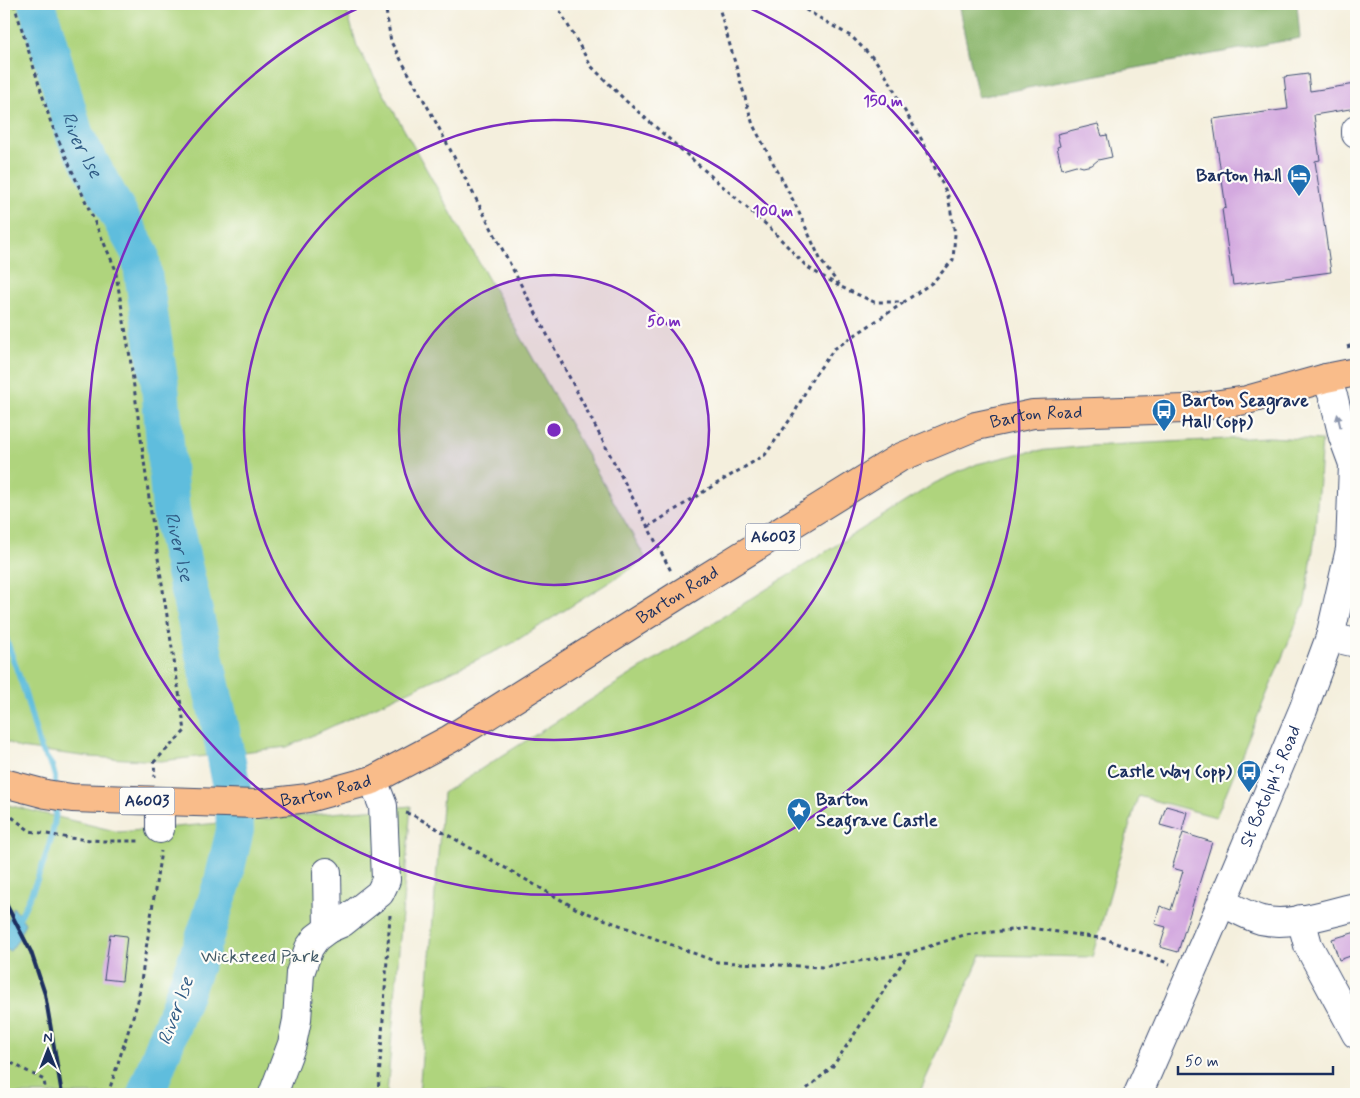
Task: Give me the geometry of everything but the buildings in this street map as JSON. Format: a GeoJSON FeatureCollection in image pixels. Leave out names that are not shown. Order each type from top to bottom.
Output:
{"type":"FeatureCollection","features":[{"type":"Feature","properties":{"kind":"main road","name":"Barton Road"},"geometry":{"type":"LineString","coordinates":[[4,783],[46,794],[90,798],[157,792],[204,803],[256,804],[308,798],[373,780],[450,740],[899,458],[976,426],[1033,414],[1185,409],[1247,400],[1326,378],[1356,372]]}},
{"type":"Feature","properties":{"kind":"street","name":"St Botolph's Road"},"geometry":{"type":"LineString","coordinates":[[1138,1094],[1303,710],[1330,637],[1352,561],[1355,460],[1342,437],[1334,399],[1326,378]]}},
{"type":"Feature","properties":{"kind":"street"},"geometry":{"type":"LineString","coordinates":[[1330,637],[1356,643]]}},
{"type":"Feature","properties":{"kind":"street"},"geometry":{"type":"LineString","coordinates":[[273,1094],[292,1044],[297,1020],[300,973],[309,948],[316,938],[328,929],[342,924],[369,903],[380,893],[386,880],[383,806],[373,780]]}},
{"type":"Feature","properties":{"kind":"street"},"geometry":{"type":"LineString","coordinates":[[156,839],[157,792]]}},
{"type":"Feature","properties":{"kind":"street"},"geometry":{"type":"LineString","coordinates":[[327,872],[328,929]]}},
{"type":"Feature","properties":{"kind":"street"},"geometry":{"type":"LineString","coordinates":[[1222,902],[1259,919],[1271,922],[1301,919],[1356,907]]}},
{"type":"Feature","properties":{"kind":"street"},"geometry":{"type":"LineString","coordinates":[[1301,919],[1308,944],[1356,1034]]}},
{"type":"Feature","properties":{"kind":"path"},"geometry":{"type":"LineString","coordinates":[[14,4],[51,122],[115,268],[130,357],[150,513],[185,731],[154,762],[157,792]]}},
{"type":"Feature","properties":{"kind":"path"},"geometry":{"type":"LineString","coordinates":[[385,4],[391,42],[431,113],[675,578]]}},
{"type":"Feature","properties":{"kind":"path"},"geometry":{"type":"LineString","coordinates":[[556,4],[591,66],[626,101],[770,228],[807,267],[841,287],[874,302],[904,302]]}},
{"type":"Feature","properties":{"kind":"path"},"geometry":{"type":"LineString","coordinates":[[718,4],[753,125],[795,204],[821,261],[841,287]]}},
{"type":"Feature","properties":{"kind":"path"},"geometry":{"type":"LineString","coordinates":[[648,527],[765,455],[794,414],[812,379],[834,349],[933,282],[953,260],[955,234],[948,196],[923,142],[899,102],[890,82],[876,61],[852,37],[796,4]]}},
{"type":"Feature","properties":{"kind":"path"},"geometry":{"type":"LineString","coordinates":[[4,803],[13,818],[30,831],[69,838],[103,841],[156,839],[138,1001],[108,1094]]}},
{"type":"Feature","properties":{"kind":"path"},"geometry":{"type":"LineString","coordinates":[[405,812],[577,909],[717,962],[822,967],[909,953],[964,934],[1030,928],[1106,939],[1191,972]]}},
{"type":"Feature","properties":{"kind":"path"},"geometry":{"type":"LineString","coordinates":[[378,1094],[391,912],[386,880]]}},
{"type":"Feature","properties":{"kind":"path"},"geometry":{"type":"LineString","coordinates":[[801,1094],[834,1066],[909,953]]}},
{"type":"Feature","properties":{"kind":"path"},"geometry":{"type":"LineString","coordinates":[[4,1059],[44,1080],[46,1094]]}},
{"type":"Feature","properties":{"kind":"green space"},"geometry":{"type":"Polygon","coordinates":[[[4,4],[345,4],[357,46],[646,559],[511,644],[287,747],[161,761],[90,757],[20,748],[4,740],[4,4]]]}},
{"type":"Feature","properties":{"kind":"green space"},"geometry":{"type":"Polygon","coordinates":[[[958,4],[1297,4],[1300,38],[978,97],[958,4]]]}},
{"type":"Feature","properties":{"kind":"green space"},"geometry":{"type":"Polygon","coordinates":[[[1268,437],[1322,440],[1314,543],[1305,602],[1216,817],[1138,796],[1092,957],[981,955],[919,1094],[419,1094],[443,793],[935,483],[977,464],[1026,452],[1089,446],[1268,437]]]}},
{"type":"Feature","properties":{"kind":"green space","name":"Wicksteed Park"},"geometry":{"type":"Polygon","coordinates":[[[4,804],[119,832],[411,806],[387,1094],[4,1094],[4,804]]]}},
{"type":"Feature","properties":{"kind":"water"},"geometry":{"type":"Polygon","coordinates":[[[13,907],[25,923],[18,940],[10,951],[4,948],[4,931],[13,907]]]}},
{"type":"Feature","properties":{"kind":"waterway","name":"River Ise"},"geometry":{"type":"LineString","coordinates":[[37,4],[75,136],[140,253],[160,386],[171,512],[219,720],[234,799],[235,830],[223,881],[201,948],[146,1094]]}},
{"type":"Feature","properties":{"kind":"waterway"},"geometry":{"type":"LineString","coordinates":[[4,633],[24,690],[41,750],[52,766],[55,777],[55,789]]}},
{"type":"Feature","properties":{"kind":"waterway"},"geometry":{"type":"LineString","coordinates":[[16,924],[43,865],[53,832],[56,802]]}},
{"type":"Feature","properties":{"kind":"railway"},"geometry":{"type":"LineString","coordinates":[[4,900],[31,952],[45,994],[62,1094]]}},
{"type":"Feature","properties":{"kind":"place","name":"Barton Hall"},"geometry":{"type":"Point","coordinates":[1299,197]}},
{"type":"Feature","properties":{"kind":"place","name":"Barton Seagrave Hall (opp)"},"geometry":{"type":"Point","coordinates":[1164,432]}},
{"type":"Feature","properties":{"kind":"place","name":"Castle Way (opp)"},"geometry":{"type":"Point","coordinates":[1249,793]}},
{"type":"Feature","properties":{"kind":"place","name":"Barton Seagrave Castle"},"geometry":{"type":"Point","coordinates":[799,831]}}]}
